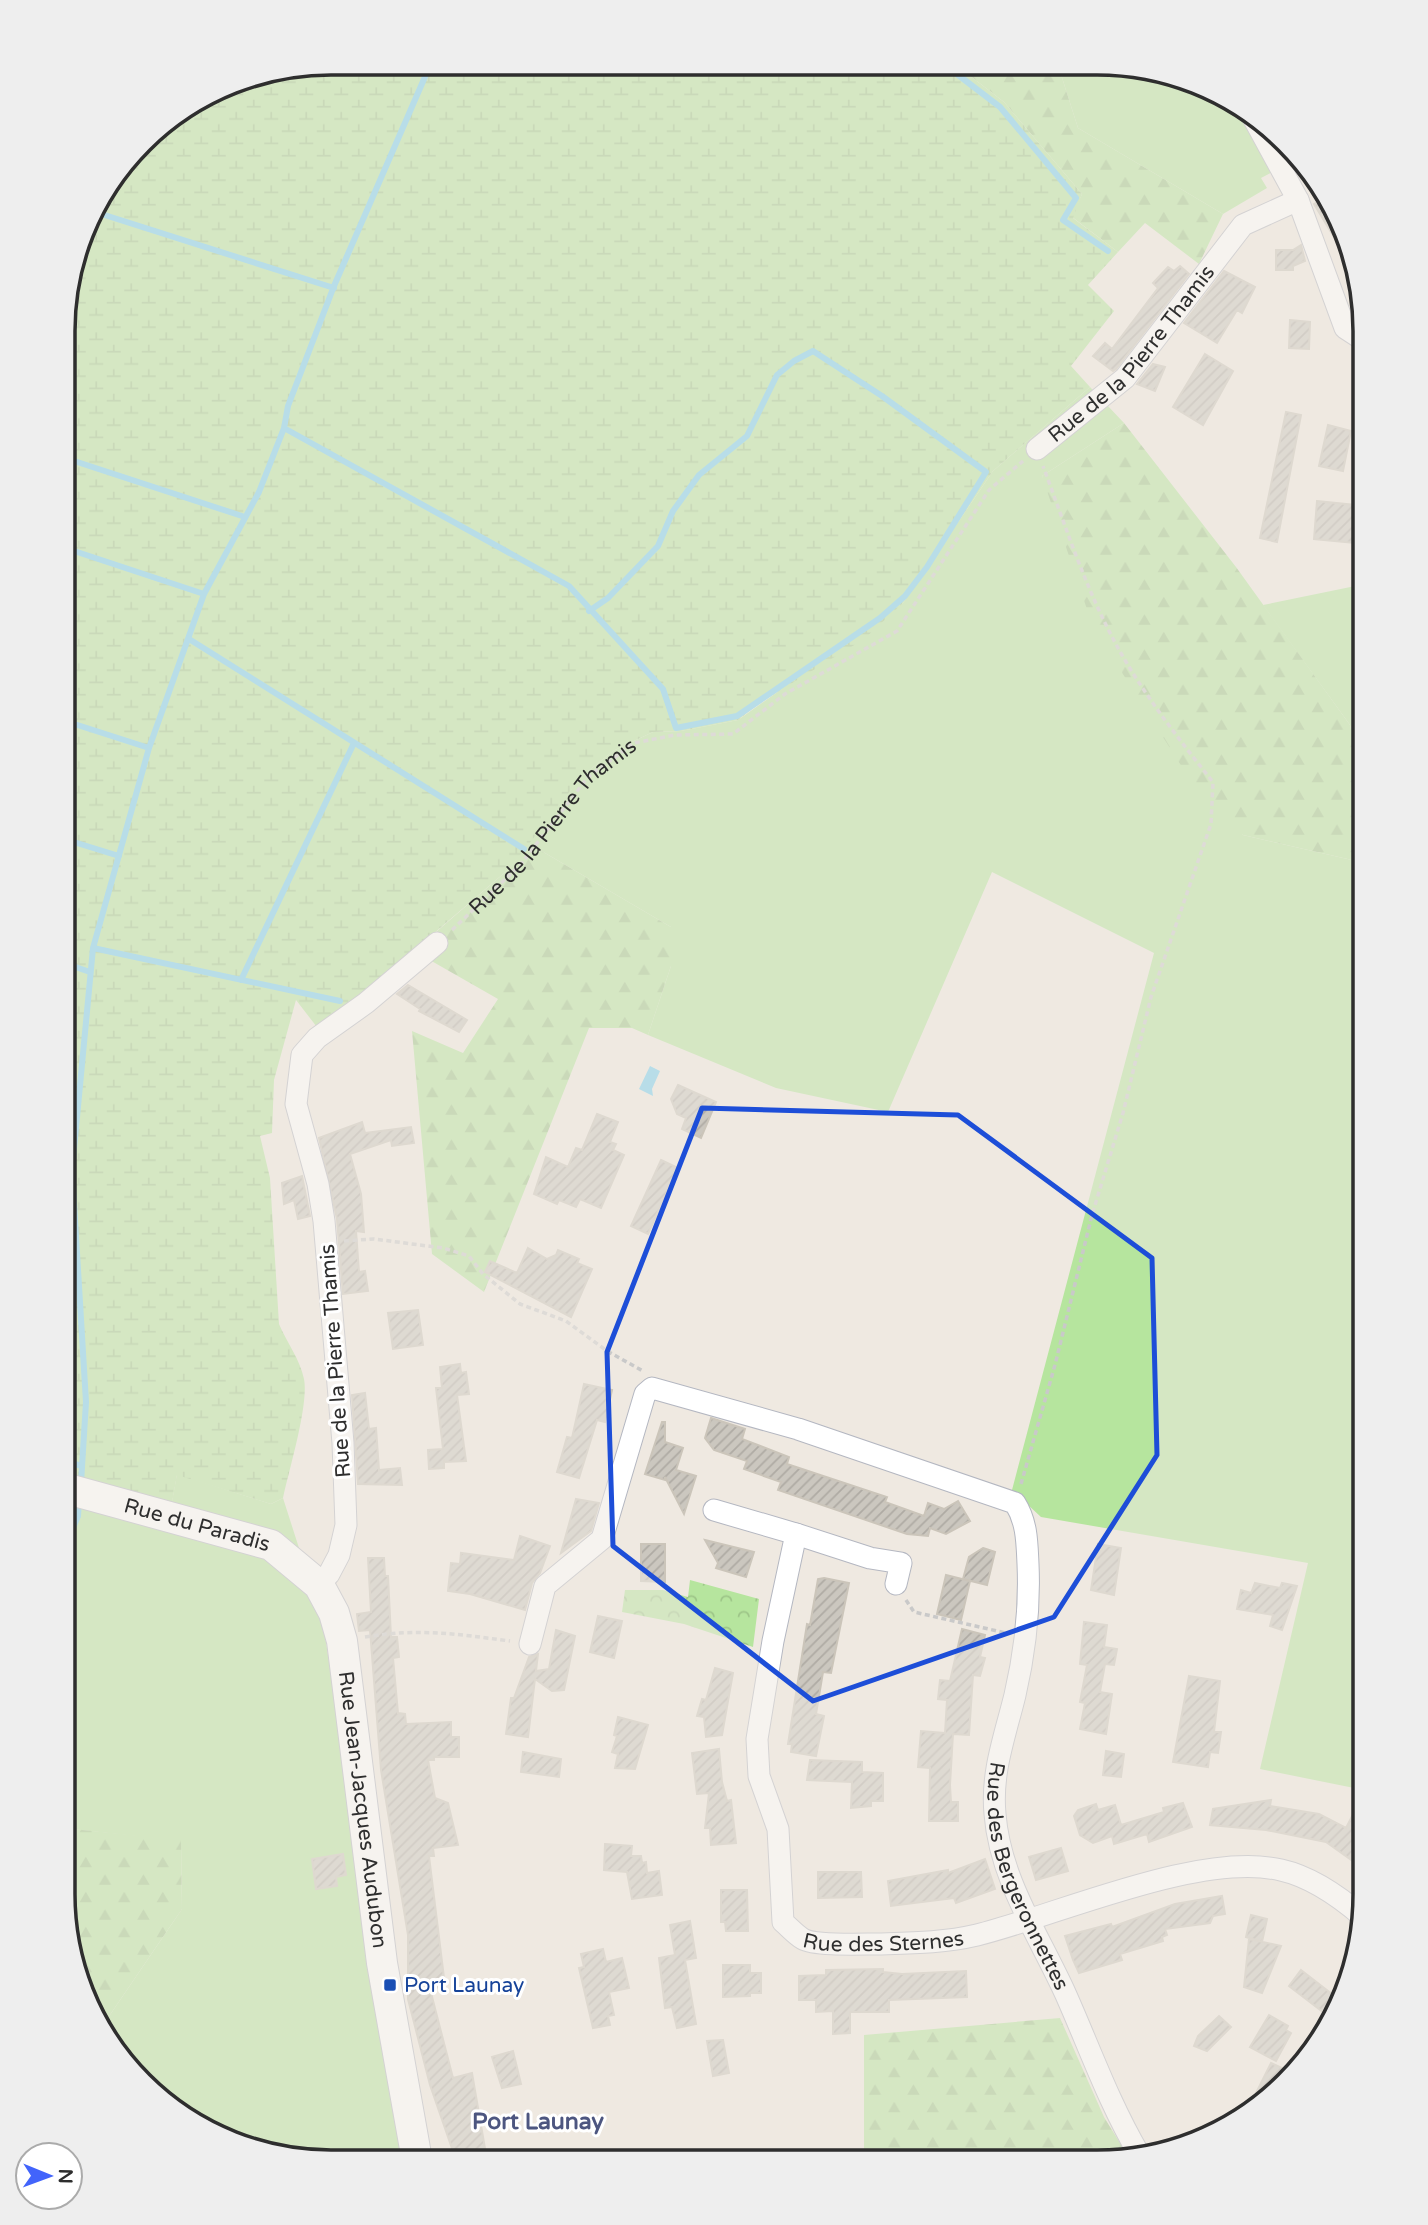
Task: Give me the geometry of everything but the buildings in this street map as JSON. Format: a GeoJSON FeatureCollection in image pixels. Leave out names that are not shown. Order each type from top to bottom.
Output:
{"type":"FeatureCollection","features":[{"type":"Feature","properties":{"kind":"main road","name":"Rue du Paradis"},"geometry":{"type":"LineString","coordinates":[[75,1491],[271,1545],[318,1585]]}},
{"type":"Feature","properties":{"kind":"main road","name":"Rue Jean-Jacques Audubon"},"geometry":{"type":"LineString","coordinates":[[318,1585],[334,1613],[342,1641],[382,1963],[415,2150]]}},
{"type":"Feature","properties":{"kind":"street"},"geometry":{"type":"LineString","coordinates":[[1264,137],[1298,200],[1345,328],[1353,333]]}},
{"type":"Feature","properties":{"kind":"street","name":"Rue de la Pierre Thamis"},"geometry":{"type":"LineString","coordinates":[[1037,449],[1125,378],[1173,320],[1243,225],[1298,200]]}},
{"type":"Feature","properties":{"kind":"street","name":"Rue de la Pierre Thamis"},"geometry":{"type":"LineString","coordinates":[[318,1585],[329,1574],[339,1555],[346,1525],[343,1443],[326,1242],[317,1184],[296,1104],[302,1055],[317,1038],[366,1003],[437,943]]}},
{"type":"Feature","properties":{"kind":"street"},"geometry":{"type":"LineString","coordinates":[[530,1644],[545,1586],[602,1539],[645,1394],[652,1388],[798,1429],[1015,1503]]}},
{"type":"Feature","properties":{"kind":"street","name":"Rue des Bergeronnettes"},"geometry":{"type":"LineString","coordinates":[[1015,1503],[1023,1515],[1029,1607],[1014,1698],[998,1758],[994,1801],[1004,1862],[1067,1997],[1118,2118],[1135,2147]]}},
{"type":"Feature","properties":{"kind":"street"},"geometry":{"type":"LineString","coordinates":[[714,1510],[870,1558],[901,1563],[896,1584]]}},
{"type":"Feature","properties":{"kind":"street","name":"Rue des Sternes"},"geometry":{"type":"LineString","coordinates":[[796,1534],[773,1641],[757,1738],[759,1776],[778,1829],[783,1922],[804,1940],[865,1944],[941,1942],[1162,1881],[1211,1871],[1258,1867],[1282,1870],[1308,1879],[1352,1907]]}},
{"type":"Feature","properties":{"kind":"path","name":"Rue de la Pierre Thamis"},"geometry":{"type":"LineString","coordinates":[[437,943],[520,864],[588,776],[634,743],[675,735],[733,734],[785,694],[897,631],[989,491],[1037,449]]}},
{"type":"Feature","properties":{"kind":"path"},"geometry":{"type":"LineString","coordinates":[[1015,1503],[1055,1365],[1151,997],[1211,824],[1213,782],[1174,734],[1122,655],[1093,597],[1037,449]]}},
{"type":"Feature","properties":{"kind":"path"},"geometry":{"type":"LineString","coordinates":[[326,1242],[374,1239],[443,1248],[469,1256],[483,1274],[520,1304],[566,1321],[607,1351],[639,1368],[649,1376],[652,1388]]}},
{"type":"Feature","properties":{"kind":"path"},"geometry":{"type":"LineString","coordinates":[[896,1584],[914,1612],[1025,1638]]}},
{"type":"Feature","properties":{"kind":"path"},"geometry":{"type":"LineString","coordinates":[[342,1641],[399,1632],[442,1631],[530,1644]]}},
{"type":"Feature","properties":{"kind":"highlighted area"},"geometry":{"type":"Polygon","coordinates":[[[702,1108],[958,1115],[1152,1258],[1157,1455],[1054,1617],[813,1701],[613,1546],[607,1352],[702,1108]]]}},
{"type":"Feature","properties":{"kind":"green space"},"geometry":{"type":"Polygon","coordinates":[[[969,75],[1061,75],[1078,128],[1223,214],[1199,264],[1145,223],[1118,252],[1072,217],[1082,194],[1004,102],[969,75]]]}},
{"type":"Feature","properties":{"kind":"green space"},"geometry":{"type":"Polygon","coordinates":[[[969,75],[1004,102],[1082,194],[1073,218],[1118,252],[1088,285],[1114,311],[1071,366],[1090,387],[993,471],[903,603],[864,639],[761,702],[738,720],[681,731],[653,732],[613,751],[582,776],[510,868],[320,1031],[296,1000],[274,1080],[272,1133],[260,1136],[270,1178],[279,1324],[300,1365],[305,1390],[283,1498],[271,1504],[177,1475],[171,1508],[75,1484],[75,331],[77,297],[84,265],[109,203],[128,175],[150,150],[189,118],[233,95],[297,77],[969,75]]]}},
{"type":"Feature","properties":{"kind":"green space"},"geometry":{"type":"Polygon","coordinates":[[[1061,75],[1131,77],[1179,89],[1225,109],[1253,128],[1290,163],[1261,178],[1267,188],[1223,214],[1078,128],[1061,75]]]}},
{"type":"Feature","properties":{"kind":"green space"},"geometry":{"type":"Polygon","coordinates":[[[1090,387],[1124,423],[1042,476],[1243,835],[1353,860],[1353,1788],[1260,1769],[1308,1563],[1041,1517],[1012,1490],[1154,953],[992,872],[888,1112],[776,1088],[648,1035],[671,966],[671,927],[528,843],[582,776],[613,751],[653,732],[681,731],[738,720],[903,603],[993,471],[1090,387]]]}},
{"type":"Feature","properties":{"kind":"green space"},"geometry":{"type":"Polygon","coordinates":[[[1124,423],[1236,567],[1350,725],[1353,737],[1353,860],[1243,835],[1182,767],[1093,627],[1042,476],[1124,423]]]}},
{"type":"Feature","properties":{"kind":"green space"},"geometry":{"type":"Polygon","coordinates":[[[1353,586],[1353,737],[1350,725],[1263,605],[1353,586]]]}},
{"type":"Feature","properties":{"kind":"green space"},"geometry":{"type":"Polygon","coordinates":[[[528,843],[671,927],[671,966],[648,1035],[632,1028],[589,1028],[484,1292],[432,1254],[412,1031],[463,1053],[498,999],[414,951],[510,868],[528,843]]]}},
{"type":"Feature","properties":{"kind":"green space"},"geometry":{"type":"Polygon","coordinates":[[[75,1471],[171,1507],[177,1474],[271,1504],[283,1498],[323,1623],[404,2150],[297,2148],[249,2136],[189,2107],[150,2075],[128,2050],[107,2019],[182,1909],[181,1841],[75,1829],[75,1471]]]}},
{"type":"Feature","properties":{"kind":"green space"},"geometry":{"type":"Polygon","coordinates":[[[690,1580],[759,1599],[753,1647],[684,1624],[622,1612],[625,1590],[663,1590],[688,1597],[690,1580]]]}},
{"type":"Feature","properties":{"kind":"green space"},"geometry":{"type":"Polygon","coordinates":[[[75,1829],[181,1840],[182,1909],[107,2019],[89,1976],[77,1928],[75,1829]]]}},
{"type":"Feature","properties":{"kind":"green space"},"geometry":{"type":"Polygon","coordinates":[[[1060,2018],[1104,2117],[1123,2148],[864,2150],[864,2035],[1060,2018]]]}},
{"type":"Feature","properties":{"kind":"water"},"geometry":{"type":"Polygon","coordinates":[[[650,1066],[660,1071],[652,1089],[653,1096],[639,1089],[650,1066]]]}},
{"type":"Feature","properties":{"kind":"waterway"},"geometry":{"type":"LineString","coordinates":[[75,1138],[93,948],[149,748],[204,594],[259,492],[284,428],[288,406],[334,286],[426,75]]}},
{"type":"Feature","properties":{"kind":"waterway"},"geometry":{"type":"LineString","coordinates":[[958,75],[1000,107],[1076,198],[1063,220],[1108,251]]}},
{"type":"Feature","properties":{"kind":"waterway"},"geometry":{"type":"LineString","coordinates":[[104,215],[334,288]]}},
{"type":"Feature","properties":{"kind":"waterway"},"geometry":{"type":"LineString","coordinates":[[284,428],[569,586],[663,689],[676,728],[737,716],[880,618],[905,596],[927,567],[986,472],[882,396],[813,351],[794,361],[777,375],[747,436],[699,475],[673,511],[658,546],[608,598],[589,611]]}},
{"type":"Feature","properties":{"kind":"waterway"},"geometry":{"type":"LineString","coordinates":[[75,461],[242,516]]}},
{"type":"Feature","properties":{"kind":"waterway"},"geometry":{"type":"LineString","coordinates":[[75,551],[204,594]]}},
{"type":"Feature","properties":{"kind":"waterway"},"geometry":{"type":"LineString","coordinates":[[189,639],[524,849]]}},
{"type":"Feature","properties":{"kind":"waterway"},"geometry":{"type":"LineString","coordinates":[[75,724],[149,748]]}},
{"type":"Feature","properties":{"kind":"waterway"},"geometry":{"type":"LineString","coordinates":[[241,980],[354,743]]}},
{"type":"Feature","properties":{"kind":"waterway"},"geometry":{"type":"LineString","coordinates":[[75,842],[119,856]]}},
{"type":"Feature","properties":{"kind":"waterway"},"geometry":{"type":"LineString","coordinates":[[93,948],[340,1001]]}},
{"type":"Feature","properties":{"kind":"waterway"},"geometry":{"type":"LineString","coordinates":[[75,967],[90,972]]}},
{"type":"Feature","properties":{"kind":"waterway"},"geometry":{"type":"LineString","coordinates":[[75,1220],[86,1402],[81,1483]]}},
{"type":"Feature","properties":{"kind":"waterway"},"geometry":{"type":"LineString","coordinates":[[75,1464],[82,1466]]}},
{"type":"Feature","properties":{"kind":"waterway"},"geometry":{"type":"LineString","coordinates":[[75,1523],[79,1501]]}},
{"type":"Feature","properties":{"kind":"place","name":"Port Launay"},"geometry":{"type":"Point","coordinates":[390,1985]}},
{"type":"Feature","properties":{"kind":"district","name":"Port Launay"},"geometry":{"type":"Point","coordinates":[538,2121]}}]}
